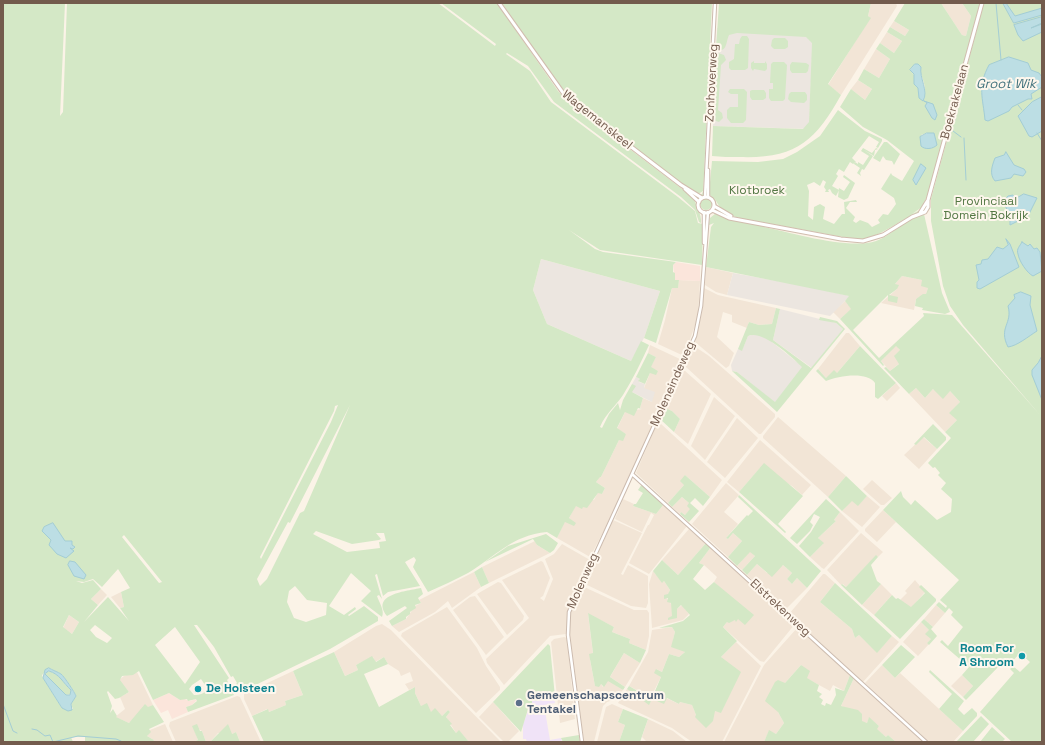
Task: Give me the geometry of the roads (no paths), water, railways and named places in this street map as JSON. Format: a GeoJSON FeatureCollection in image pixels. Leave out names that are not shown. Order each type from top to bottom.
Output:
{"type":"FeatureCollection","features":[{"type":"Feature","properties":{"kind":"main road","name":"Wagemanskeel"},"geometry":{"type":"LineString","coordinates":[[499,3],[566,97],[681,185],[699,202],[699,208],[706,212]]}},
{"type":"Feature","properties":{"kind":"main road","name":"Boekrakelaan"},"geometry":{"type":"LineString","coordinates":[[928,200],[982,3]]}},
{"type":"Feature","properties":{"kind":"main road","name":"Wagemanskeel"},"geometry":{"type":"LineString","coordinates":[[681,185],[713,201],[714,206],[738,220]]}},
{"type":"Feature","properties":{"kind":"main road"},"geometry":{"type":"LineString","coordinates":[[699,202],[705,197]]}},
{"type":"Feature","properties":{"kind":"main road","name":"Wagemanskeel"},"geometry":{"type":"LineString","coordinates":[[712,210],[738,220],[863,242],[882,235],[917,215],[923,210],[928,200]]}},
{"type":"Feature","properties":{"kind":"main road"},"geometry":{"type":"LineString","coordinates":[[706,212],[712,210],[714,206]]}},
{"type":"Feature","properties":{"kind":"street","name":"Zonhoverweg"},"geometry":{"type":"LineString","coordinates":[[705,197],[708,164],[715,3]]}},
{"type":"Feature","properties":{"kind":"street","name":"Moleneindeweg"},"geometry":{"type":"LineString","coordinates":[[632,474],[695,336],[700,315],[706,212]]}},
{"type":"Feature","properties":{"kind":"street","name":"Molenweg"},"geometry":{"type":"LineString","coordinates":[[582,742],[568,635],[568,617],[571,606],[632,474]]}},
{"type":"Feature","properties":{"kind":"street","name":"Elstrekenweg"},"geometry":{"type":"LineString","coordinates":[[632,474],[926,742]]}},
{"type":"Feature","properties":{"kind":"water"},"geometry":{"type":"Polygon","coordinates":[[[1003,3],[1006,3],[1015,16],[1042,8],[1042,15],[1014,23],[1003,3]]]}},
{"type":"Feature","properties":{"kind":"water"},"geometry":{"type":"Polygon","coordinates":[[[1042,17],[1042,23],[1031,28],[1042,24],[1042,32],[1023,41],[1018,35],[1014,25],[1042,17]]]}},
{"type":"Feature","properties":{"kind":"water","name":"Groot Wik"},"geometry":{"type":"Polygon","coordinates":[[[1009,57],[1028,63],[1031,70],[1039,73],[1042,77],[1042,87],[1031,94],[1032,99],[1028,99],[1012,107],[1009,111],[988,121],[985,120],[982,86],[985,73],[989,65],[1009,57]]]}},
{"type":"Feature","properties":{"kind":"water"},"geometry":{"type":"Polygon","coordinates":[[[915,64],[918,64],[921,67],[921,76],[925,93],[923,101],[919,98],[918,88],[914,84],[914,74],[910,70],[915,64]]]}},
{"type":"Feature","properties":{"kind":"water"},"geometry":{"type":"Polygon","coordinates":[[[1042,97],[1042,131],[1032,137],[1029,136],[1018,116],[1032,102],[1042,97]]]}},
{"type":"Feature","properties":{"kind":"water"},"geometry":{"type":"Polygon","coordinates":[[[924,101],[933,104],[937,115],[935,120],[932,118],[925,106],[927,103],[924,101]]]}},
{"type":"Feature","properties":{"kind":"water"},"geometry":{"type":"Polygon","coordinates":[[[927,133],[934,133],[937,145],[929,148],[921,146],[920,137],[927,133]]]}},
{"type":"Feature","properties":{"kind":"water"},"geometry":{"type":"Polygon","coordinates":[[[1006,152],[1014,165],[1024,169],[1026,172],[1023,176],[1014,174],[1011,178],[995,181],[992,176],[992,167],[995,158],[1004,155],[1006,152]]]}},
{"type":"Feature","properties":{"kind":"water"},"geometry":{"type":"Polygon","coordinates":[[[921,164],[926,168],[916,185],[913,180],[921,164]]]}},
{"type":"Feature","properties":{"kind":"water"},"geometry":{"type":"Polygon","coordinates":[[[1024,194],[1037,198],[1028,216],[1010,225],[1010,216],[1003,201],[1008,196],[1013,195],[1016,198],[1024,194]]]}},
{"type":"Feature","properties":{"kind":"water"},"geometry":{"type":"Polygon","coordinates":[[[1006,239],[1010,244],[1019,267],[980,289],[977,288],[977,282],[979,280],[976,265],[981,264],[982,260],[988,259],[997,247],[1003,249],[1008,245],[1006,239]]]}},
{"type":"Feature","properties":{"kind":"water"},"geometry":{"type":"Polygon","coordinates":[[[1022,242],[1028,246],[1030,244],[1034,249],[1037,248],[1040,252],[1042,271],[1033,276],[1026,270],[1019,257],[1018,248],[1022,242]]]}},
{"type":"Feature","properties":{"kind":"water"},"geometry":{"type":"Polygon","coordinates":[[[1021,292],[1031,296],[1030,305],[1037,331],[1019,343],[1008,347],[1004,335],[1009,317],[1008,306],[1015,298],[1014,295],[1021,292]]]}},
{"type":"Feature","properties":{"kind":"water"},"geometry":{"type":"Polygon","coordinates":[[[1042,356],[1042,400],[1032,375],[1032,370],[1042,356]]]}},
{"type":"Feature","properties":{"kind":"water"},"geometry":{"type":"Polygon","coordinates":[[[53,523],[65,541],[72,541],[72,545],[75,547],[73,549],[70,548],[74,551],[66,558],[57,554],[49,545],[51,540],[42,531],[44,527],[53,523]]]}},
{"type":"Feature","properties":{"kind":"water"},"geometry":{"type":"Polygon","coordinates":[[[70,561],[75,562],[86,575],[84,579],[74,576],[68,565],[70,561]]]}},
{"type":"Feature","properties":{"kind":"water"},"geometry":{"type":"Polygon","coordinates":[[[49,668],[61,674],[69,685],[76,696],[71,704],[72,710],[68,711],[62,708],[43,678],[45,670],[49,668]],[[49,671],[45,674],[66,695],[70,695],[71,690],[59,676],[49,671]]]}},
{"type":"Feature","properties":{"kind":"waterway"},"geometry":{"type":"LineString","coordinates":[[996,3],[1001,60]]}},
{"type":"Feature","properties":{"kind":"waterway"},"geometry":{"type":"LineString","coordinates":[[1018,105],[1022,110]]}},
{"type":"Feature","properties":{"kind":"waterway"},"geometry":{"type":"LineString","coordinates":[[953,131],[961,137]]}},
{"type":"Feature","properties":{"kind":"waterway"},"geometry":{"type":"LineString","coordinates":[[1037,133],[1042,141]]}},
{"type":"Feature","properties":{"kind":"waterway"},"geometry":{"type":"LineString","coordinates":[[964,138],[966,180]]}},
{"type":"Feature","properties":{"kind":"waterway"},"geometry":{"type":"LineString","coordinates":[[3,704],[13,731],[17,733]]}},
{"type":"Feature","properties":{"kind":"waterway"},"geometry":{"type":"LineString","coordinates":[[32,729],[37,730],[45,736],[50,735],[53,742],[78,736],[116,739],[121,741]]}},
{"type":"Feature","properties":{"kind":"place","name":"Room For A Shroom"},"geometry":{"type":"Point","coordinates":[1022,656]}},
{"type":"Feature","properties":{"kind":"place","name":"De Holsteen"},"geometry":{"type":"Point","coordinates":[198,689]}},
{"type":"Feature","properties":{"kind":"place","name":"Gemeenschapscentrum Tentakel"},"geometry":{"type":"Point","coordinates":[519,703]}},
{"type":"Feature","properties":{"kind":"park label","name":"Klotbroek"},"geometry":{"type":"Point","coordinates":[757,191]}},
{"type":"Feature","properties":{"kind":"park label","name":"Provinciaal Domein Bokrijk"},"geometry":{"type":"Point","coordinates":[986,209]}}]}
